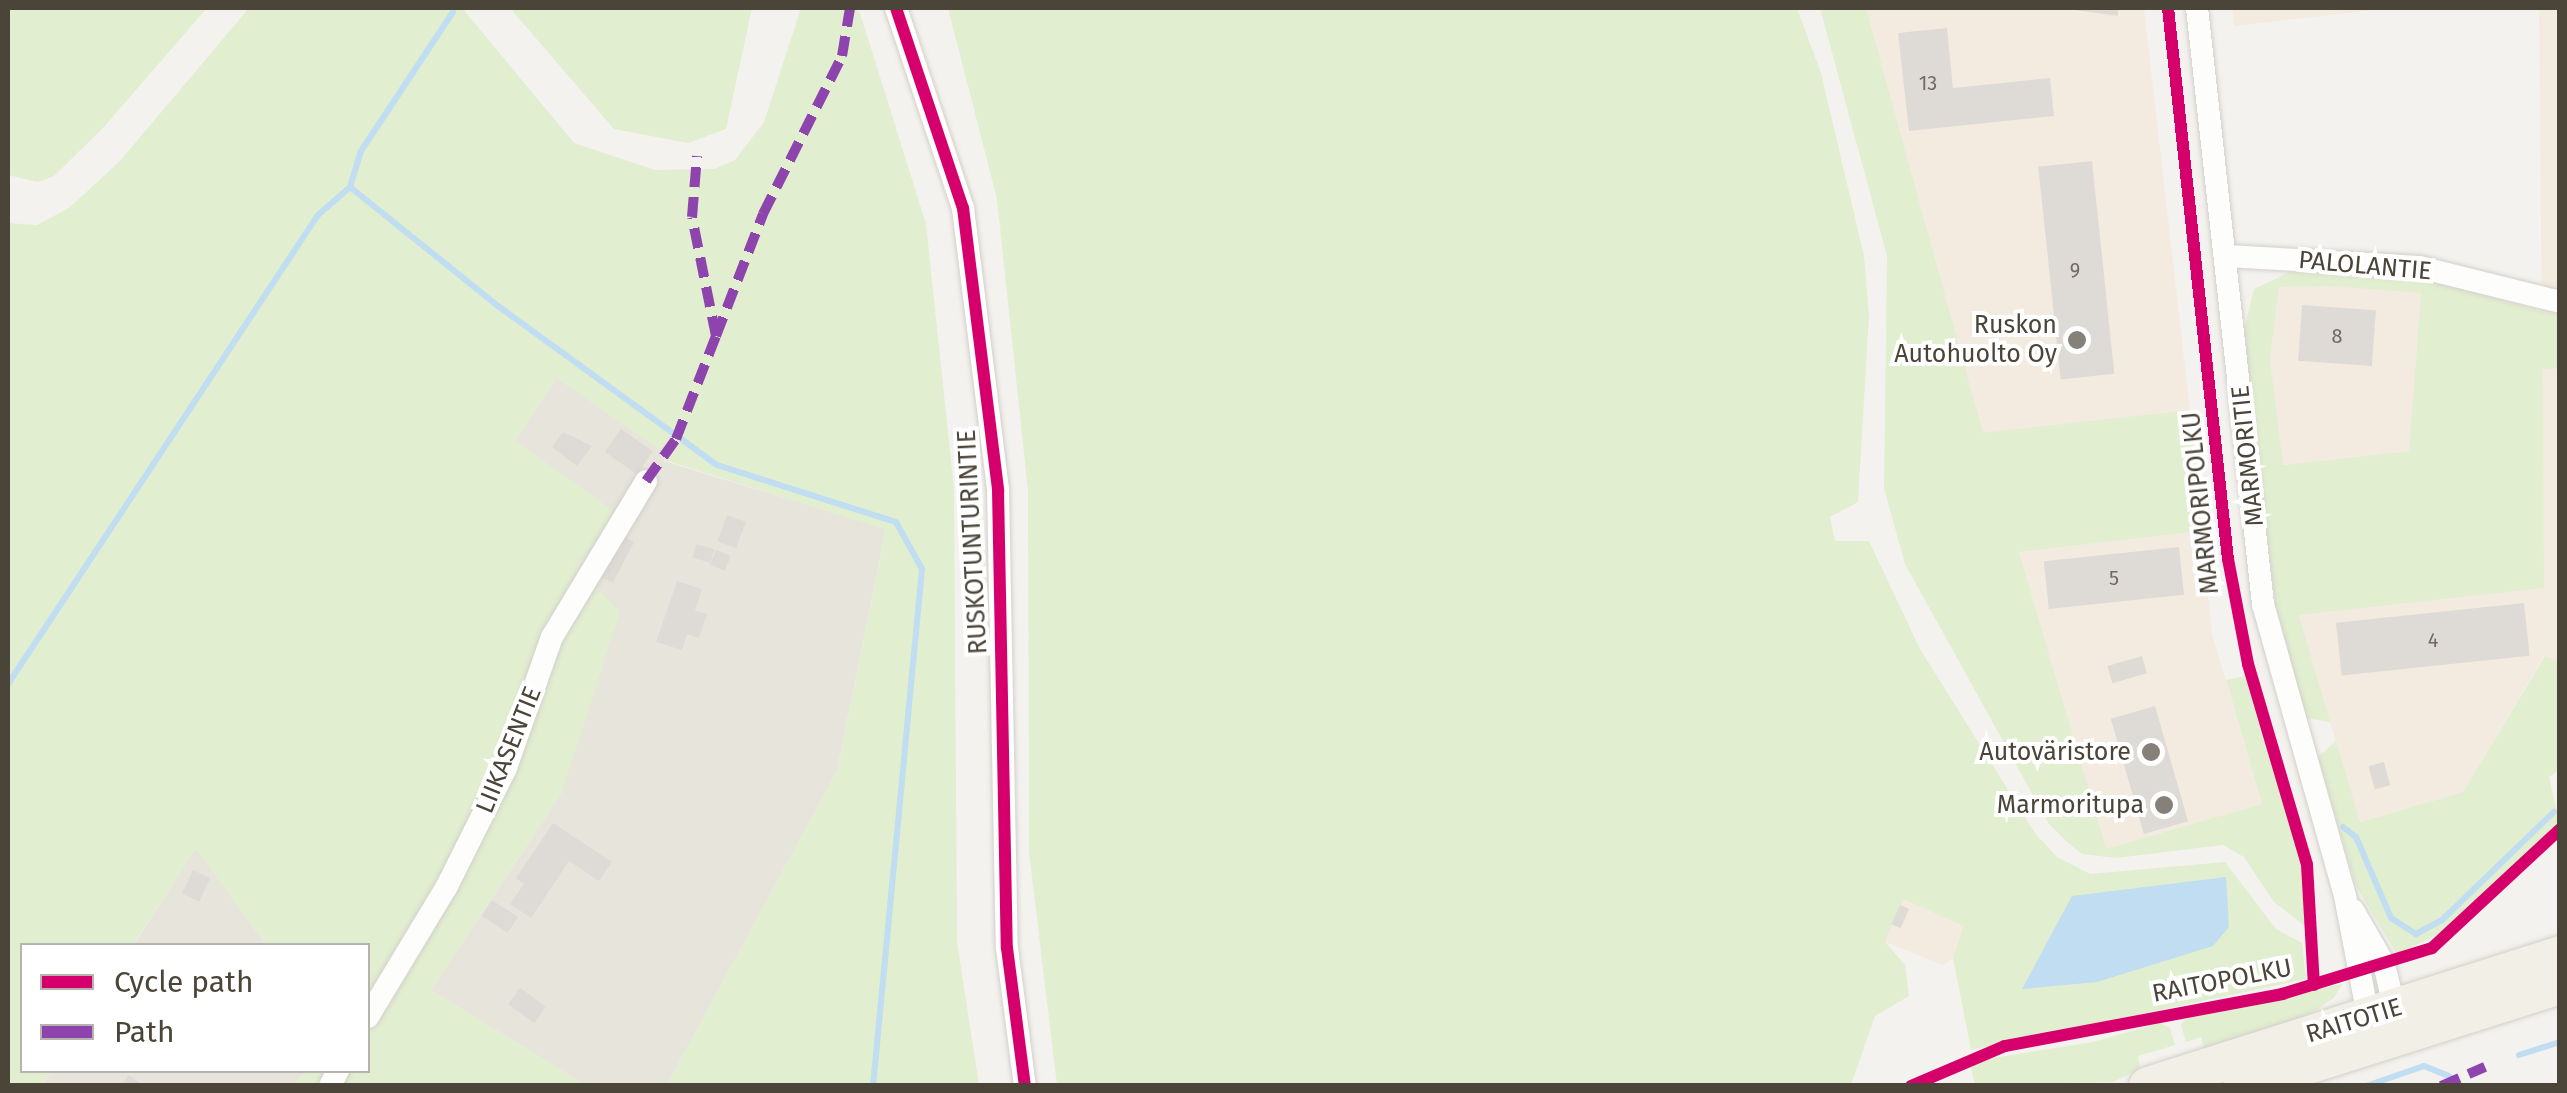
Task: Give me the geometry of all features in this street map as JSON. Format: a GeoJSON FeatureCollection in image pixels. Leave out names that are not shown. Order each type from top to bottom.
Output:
{"type":"FeatureCollection","features":[{"type":"Feature","properties":{"kind":"main road","name":"RAITOTIE"},"geometry":{"type":"LineString","coordinates":[[2242,1086],[2560,955]]}},
{"type":"Feature","properties":{"kind":"main road","name":"RAITOTIE"},"geometry":{"type":"LineString","coordinates":[[2148,1086],[2560,985]]}},
{"type":"Feature","properties":{"kind":"street","name":"RUSKOTUNTURINTIE"},"geometry":{"type":"LineString","coordinates":[[896,8],[963,208],[998,490],[1007,948],[1025,1086]]}},
{"type":"Feature","properties":{"kind":"street","name":"MARMORITIE"},"geometry":{"type":"LineString","coordinates":[[2198,8],[2267,628],[2345,896],[2384,964],[2384,1026]]}},
{"type":"Feature","properties":{"kind":"street","name":"PALOLANTIE"},"geometry":{"type":"LineString","coordinates":[[2227,256],[2419,266],[2560,302]]}},
{"type":"Feature","properties":{"kind":"street","name":"LIIKASENTIE"},"geometry":{"type":"LineString","coordinates":[[370,1014],[447,886],[506,768],[552,637],[646,481]]}},
{"type":"Feature","properties":{"kind":"shaded area"},"geometry":{"type":"Polygon","coordinates":[[[1866,8],[2144,8],[2190,410],[1983,434],[1866,8]]]}},
{"type":"Feature","properties":{"kind":"shaded area"},"geometry":{"type":"Polygon","coordinates":[[[2232,8],[2392,8],[2234,26],[2232,8]]]}},
{"type":"Feature","properties":{"kind":"shaded area"},"geometry":{"type":"Polygon","coordinates":[[[2539,8],[2559,8],[2559,662],[2544,656],[2463,792],[2359,822],[2299,615],[2544,588],[2539,8]]]}},
{"type":"Feature","properties":{"kind":"shaded area"},"geometry":{"type":"Polygon","coordinates":[[[2279,287],[2421,292],[2409,451],[2282,465],[2270,359],[2279,287]]]}},
{"type":"Feature","properties":{"kind":"shaded area"},"geometry":{"type":"Polygon","coordinates":[[[557,378],[667,454],[664,461],[886,529],[837,771],[667,1085],[585,1085],[431,990],[562,792],[578,568],[614,512],[515,441],[557,378]]]}},
{"type":"Feature","properties":{"kind":"shaded area"},"geometry":{"type":"Polygon","coordinates":[[[2201,531],[2212,634],[2262,804],[2106,850],[2019,552],[2201,531]]]}},
{"type":"Feature","properties":{"kind":"shaded area"},"geometry":{"type":"Polygon","coordinates":[[[196,848],[265,943],[135,943],[196,848]]]}},
{"type":"Feature","properties":{"kind":"shaded area"},"geometry":{"type":"Polygon","coordinates":[[[1903,899],[1965,926],[1953,958],[1943,965],[1885,942],[1903,899]]]}},
{"type":"Feature","properties":{"kind":"shaded area"},"geometry":{"type":"Polygon","coordinates":[[[50,1073],[304,1073],[294,1085],[41,1086],[50,1073]]]}},
{"type":"Feature","properties":{"kind":"green space"},"geometry":{"type":"Polygon","coordinates":[[[8,8],[207,8],[103,128],[54,176],[38,182],[8,175],[8,8]]]}},
{"type":"Feature","properties":{"kind":"green space"},"geometry":{"type":"Polygon","coordinates":[[[249,8],[462,8],[574,143],[655,170],[714,169],[735,160],[764,122],[801,8],[853,8],[860,13],[926,224],[954,489],[957,942],[979,1085],[667,1085],[837,771],[886,530],[664,460],[666,454],[557,378],[515,441],[615,512],[578,568],[620,612],[562,792],[431,990],[585,1085],[294,1085],[304,1073],[370,1073],[370,943],[265,943],[196,849],[134,943],[20,943],[20,1073],[50,1073],[41,1085],[8,1085],[8,223],[37,225],[69,208],[120,161],[249,8]]]}},
{"type":"Feature","properties":{"kind":"green space"},"geometry":{"type":"Polygon","coordinates":[[[510,8],[752,8],[726,129],[688,143],[614,129],[510,8]]]}},
{"type":"Feature","properties":{"kind":"green space"},"geometry":{"type":"Polygon","coordinates":[[[948,8],[1797,8],[1821,73],[1864,256],[1869,315],[1858,502],[1830,517],[1835,541],[1869,541],[1920,649],[2035,833],[2057,857],[2090,874],[2225,862],[2276,929],[2302,943],[2306,979],[1971,1050],[1953,958],[1964,926],[1903,899],[1885,942],[1905,965],[1909,996],[1875,1016],[1851,1085],[1057,1085],[1029,852],[1028,491],[997,199],[948,8]]]}},
{"type":"Feature","properties":{"kind":"green space"},"geometry":{"type":"Polygon","coordinates":[[[1820,8],[1866,8],[1983,433],[2190,410],[2201,531],[2019,552],[2106,849],[2262,804],[2226,680],[2245,676],[2301,864],[2305,926],[2274,902],[2244,857],[2223,845],[2116,858],[2082,854],[2066,841],[2049,824],[1905,564],[1884,488],[1887,256],[1820,8]]]}},
{"type":"Feature","properties":{"kind":"green space"},"geometry":{"type":"Polygon","coordinates":[[[2290,272],[2436,282],[2559,316],[2559,368],[2543,369],[2544,588],[2299,615],[2330,722],[2306,718],[2275,603],[2244,331],[2254,289],[2290,272]],[[2330,286],[2279,287],[2270,359],[2283,465],[2409,451],[2421,293],[2330,286]]]}},
{"type":"Feature","properties":{"kind":"green space"},"geometry":{"type":"Polygon","coordinates":[[[2545,656],[2559,662],[2559,770],[2549,777],[2559,821],[2448,930],[2397,954],[2356,886],[2318,757],[2336,741],[2360,822],[2463,792],[2545,656]]]}},
{"type":"Feature","properties":{"kind":"green space"},"geometry":{"type":"Polygon","coordinates":[[[2342,984],[2334,998],[2293,1025],[2237,1044],[2204,1048],[2201,1037],[2186,1042],[2181,1025],[2188,1015],[2342,984]]]}},
{"type":"Feature","properties":{"kind":"green space"},"geometry":{"type":"Polygon","coordinates":[[[2160,1023],[2170,1028],[2175,1045],[2138,1056],[2140,1069],[2113,1082],[1975,1085],[1971,1067],[1980,1060],[2093,1042],[2160,1023]]]}},
{"type":"Feature","properties":{"kind":"water"},"geometry":{"type":"Polygon","coordinates":[[[2226,877],[2229,927],[2213,946],[2097,982],[2022,989],[2072,896],[2226,877]]]}},
{"type":"Feature","properties":{"kind":"building"},"geometry":{"type":"Polygon","coordinates":[[[2074,8],[2118,8],[2118,16],[2074,10],[2074,8]]]}},
{"type":"Feature","properties":{"kind":"building"},"geometry":{"type":"Polygon","coordinates":[[[1947,28],[1953,88],[2050,78],[2054,116],[1909,131],[1898,33],[1947,28]]]}},
{"type":"Feature","properties":{"kind":"building"},"geometry":{"type":"Polygon","coordinates":[[[2092,161],[2114,374],[2061,379],[2038,167],[2092,161]]]}},
{"type":"Feature","properties":{"kind":"building"},"geometry":{"type":"Polygon","coordinates":[[[2302,305],[2376,310],[2372,366],[2298,361],[2302,305]]]}},
{"type":"Feature","properties":{"kind":"building"},"geometry":{"type":"Polygon","coordinates":[[[621,429],[653,451],[637,474],[605,452],[621,429]]]}},
{"type":"Feature","properties":{"kind":"building"},"geometry":{"type":"Polygon","coordinates":[[[563,432],[592,446],[577,466],[552,447],[563,432]]]}},
{"type":"Feature","properties":{"kind":"building"},"geometry":{"type":"Polygon","coordinates":[[[727,515],[746,522],[736,548],[717,541],[727,515]]]}},
{"type":"Feature","properties":{"kind":"building"},"geometry":{"type":"Polygon","coordinates":[[[621,535],[634,542],[613,583],[599,576],[621,535]]]}},
{"type":"Feature","properties":{"kind":"building"},"geometry":{"type":"Polygon","coordinates":[[[696,544],[714,549],[710,563],[692,557],[696,544]]]}},
{"type":"Feature","properties":{"kind":"building"},"geometry":{"type":"Polygon","coordinates":[[[2179,547],[2184,595],[2049,609],[2044,561],[2179,547]]]}},
{"type":"Feature","properties":{"kind":"building"},"geometry":{"type":"Polygon","coordinates":[[[716,550],[731,556],[725,571],[710,565],[716,550]]]}},
{"type":"Feature","properties":{"kind":"building"},"geometry":{"type":"Polygon","coordinates":[[[677,581],[702,589],[695,611],[707,614],[699,638],[687,634],[682,650],[656,642],[677,581]]]}},
{"type":"Feature","properties":{"kind":"building"},"geometry":{"type":"Polygon","coordinates":[[[2524,603],[2530,656],[2342,675],[2336,623],[2524,603]]]}},
{"type":"Feature","properties":{"kind":"building"},"geometry":{"type":"Polygon","coordinates":[[[2142,656],[2147,673],[2112,683],[2107,666],[2142,656]]]}},
{"type":"Feature","properties":{"kind":"building"},"geometry":{"type":"Polygon","coordinates":[[[2155,706],[2188,821],[2144,834],[2111,719],[2155,706]]]}},
{"type":"Feature","properties":{"kind":"building"},"geometry":{"type":"Polygon","coordinates":[[[2384,762],[2390,785],[2375,789],[2369,766],[2384,762]]]}},
{"type":"Feature","properties":{"kind":"building"},"geometry":{"type":"Polygon","coordinates":[[[553,823],[612,862],[599,881],[569,861],[531,918],[510,904],[524,884],[516,878],[553,823]]]}},
{"type":"Feature","properties":{"kind":"building"},"geometry":{"type":"Polygon","coordinates":[[[193,870],[210,878],[199,902],[182,894],[193,870]]]}},
{"type":"Feature","properties":{"kind":"building"},"geometry":{"type":"Polygon","coordinates":[[[492,900],[518,917],[508,933],[482,916],[492,900]]]}},
{"type":"Feature","properties":{"kind":"building"},"geometry":{"type":"Polygon","coordinates":[[[1900,905],[1909,909],[1901,928],[1891,924],[1900,905]]]}},
{"type":"Feature","properties":{"kind":"building"},"geometry":{"type":"Polygon","coordinates":[[[520,988],[546,1007],[534,1023],[508,1004],[520,988]]]}},
{"type":"Feature","properties":{"kind":"building"},"geometry":{"type":"Polygon","coordinates":[[[129,1075],[144,1086],[121,1086],[129,1075]]]}},
{"type":"Feature","properties":{"kind":"waterway"},"geometry":{"type":"LineString","coordinates":[[453,12],[361,151],[350,187],[498,306],[717,465],[896,522],[922,569],[873,1086]]}},
{"type":"Feature","properties":{"kind":"waterway"},"geometry":{"type":"LineString","coordinates":[[8,684],[318,215],[350,187]]}},
{"type":"Feature","properties":{"kind":"waterway"},"geometry":{"type":"LineString","coordinates":[[2343,827],[2356,837],[2391,918],[2416,934],[2442,920],[2554,812]]}},
{"type":"Feature","properties":{"kind":"waterway"},"geometry":{"type":"LineString","coordinates":[[2519,1055],[2560,1042]]}},
{"type":"Feature","properties":{"kind":"waterway"},"geometry":{"type":"LineString","coordinates":[[2366,1086],[2424,1066],[2449,1076]]}},
{"type":"Feature","properties":{"kind":"marked path"},"geometry":{"type":"LineString","coordinates":[[716,336],[763,214],[842,56],[850,8]]}},
{"type":"Feature","properties":{"kind":"marked path"},"geometry":{"type":"LineString","coordinates":[[646,481],[676,439],[716,336],[692,217],[697,156]]}},
{"type":"Feature","properties":{"kind":"marked path"},"geometry":{"type":"LineString","coordinates":[[2441,1086],[2485,1067]]}},
{"type":"Feature","properties":{"kind":"cycle path"},"geometry":{"type":"LineString","coordinates":[[896,8],[963,208],[998,490],[1007,948],[1025,1086]]}},
{"type":"Feature","properties":{"kind":"cycle path","name":"MARMORIPOLKU"},"geometry":{"type":"LineString","coordinates":[[2168,8],[2228,559],[2248,664],[2307,865],[2314,985]]}},
{"type":"Feature","properties":{"kind":"cycle path","name":"RAITOPOLKU"},"geometry":{"type":"LineString","coordinates":[[1911,1086],[2005,1046],[2282,994],[2432,948],[2560,829]]}},
{"type":"Feature","properties":{"kind":"place","name":"Ruskon Autohuolto Oy"},"geometry":{"type":"Point","coordinates":[2077,340]}},
{"type":"Feature","properties":{"kind":"place","name":"Autoväristore"},"geometry":{"type":"Point","coordinates":[2151,752]}},
{"type":"Feature","properties":{"kind":"place","name":"Marmoritupa"},"geometry":{"type":"Point","coordinates":[2164,805]}}]}
